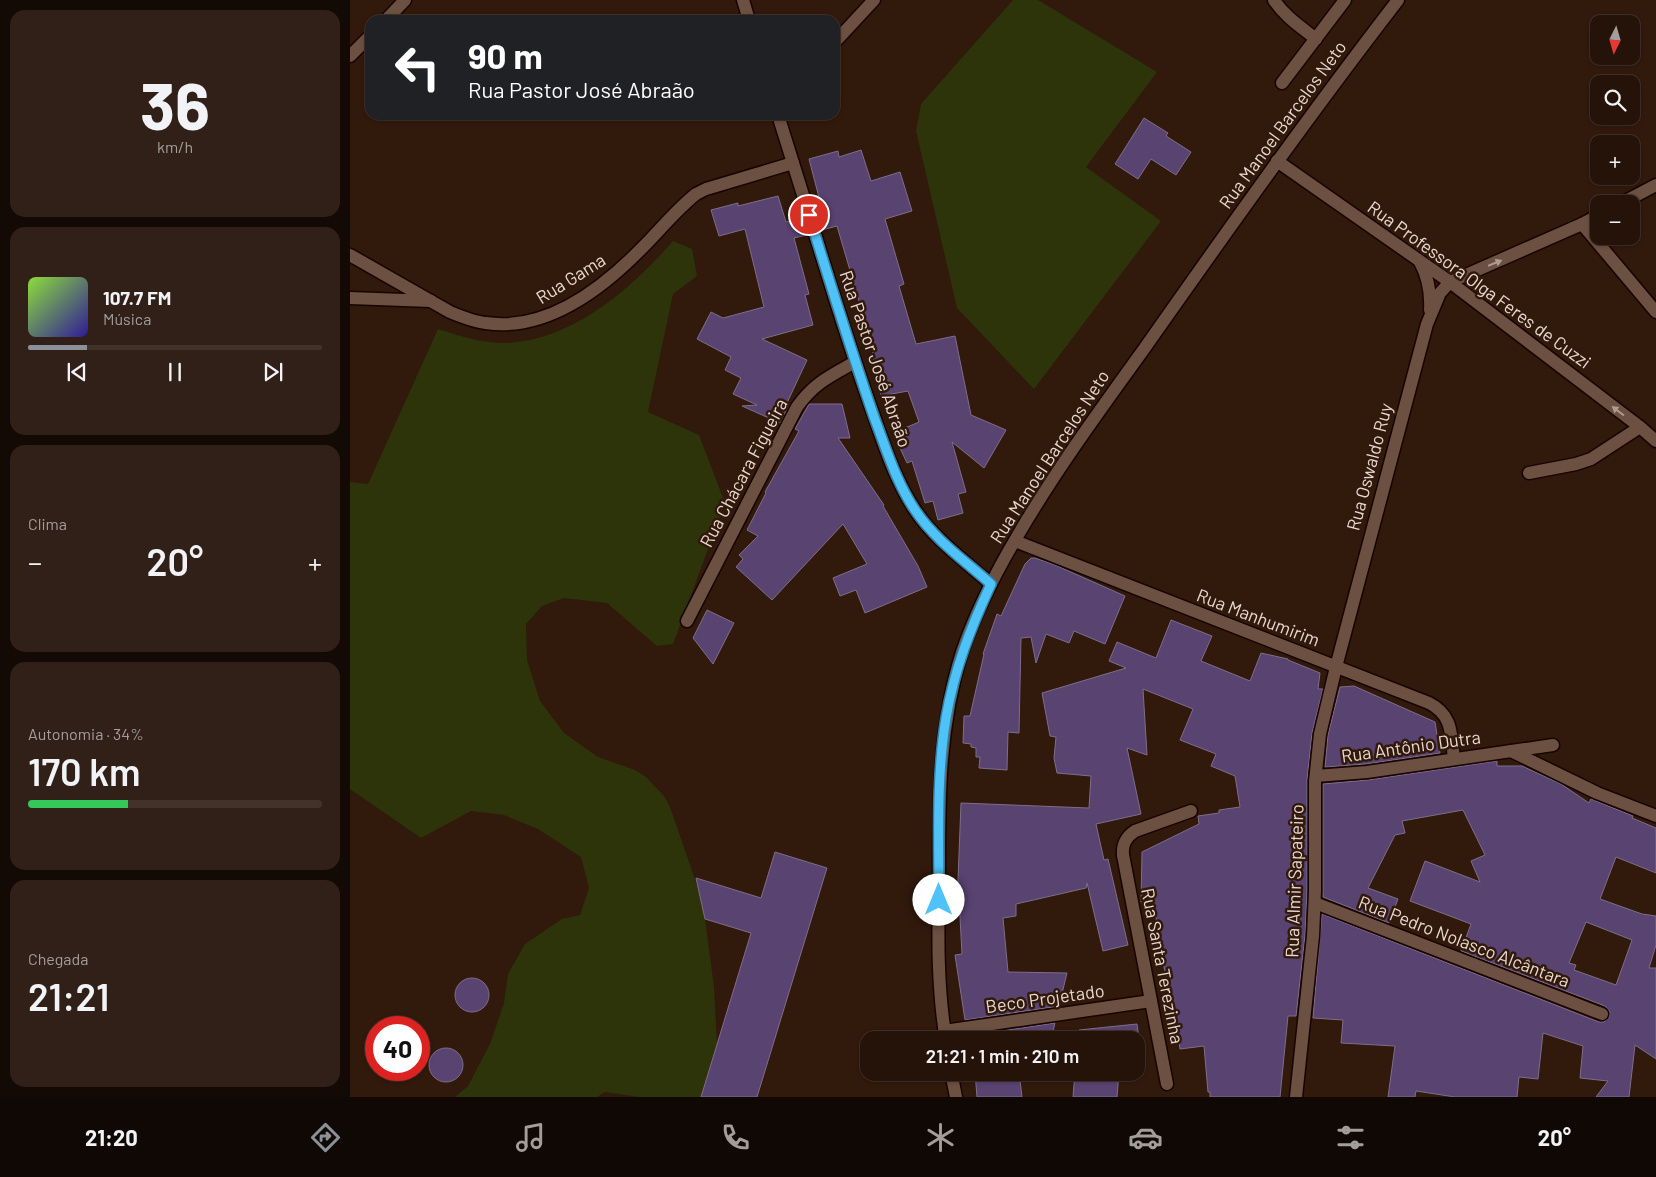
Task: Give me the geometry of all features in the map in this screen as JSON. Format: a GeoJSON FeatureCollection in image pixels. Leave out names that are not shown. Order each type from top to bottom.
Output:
{"type":"FeatureCollection","features":[{"type":"Feature","properties":{"kind":"street"},"geometry":{"type":"LineString","coordinates":[[391,15],[405,0]]}},
{"type":"Feature","properties":{"kind":"street"},"geometry":{"type":"LineString","coordinates":[[743,0],[748,15]]}},
{"type":"Feature","properties":{"kind":"street"},"geometry":{"type":"LineString","coordinates":[[840,37],[874,0]]}},
{"type":"Feature","properties":{"kind":"street"},"geometry":{"type":"LineString","coordinates":[[1274,0],[1285,14],[1316,39]]}},
{"type":"Feature","properties":{"kind":"street"},"geometry":{"type":"LineString","coordinates":[[1282,83],[1346,0]]}},
{"type":"Feature","properties":{"kind":"street","name":"Rua Manoel Barcelos Neto"},"geometry":{"type":"LineString","coordinates":[[945,1031],[938,960],[942,749],[951,694],[963,651],[991,584],[1014,541],[1063,463],[1277,161],[1398,0]]}},
{"type":"Feature","properties":{"kind":"street"},"geometry":{"type":"LineString","coordinates":[[350,56],[365,41]]}},
{"type":"Feature","properties":{"kind":"street","name":"Rua Pastor José Abraão"},"geometry":{"type":"LineString","coordinates":[[780,120],[855,362],[902,489],[916,512],[937,536],[991,584]]}},
{"type":"Feature","properties":{"kind":"street","name":"Rua Professora Olga Feres de Cuzzi"},"geometry":{"type":"LineString","coordinates":[[1277,161],[1450,282],[1656,441]]}},
{"type":"Feature","properties":{"kind":"street","name":"Rua Gama"},"geometry":{"type":"LineString","coordinates":[[350,255],[431,302],[467,319],[504,324],[540,319],[571,304],[610,278],[638,253],[686,202],[696,194],[706,189],[793,162]]}},
{"type":"Feature","properties":{"kind":"street"},"geometry":{"type":"LineString","coordinates":[[1637,195],[1656,185]]}},
{"type":"Feature","properties":{"kind":"street"},"geometry":{"type":"LineString","coordinates":[[1450,282],[1590,220]]}},
{"type":"Feature","properties":{"kind":"street"},"geometry":{"type":"LineString","coordinates":[[1582,224],[1656,312]]}},
{"type":"Feature","properties":{"kind":"street"},"geometry":{"type":"LineString","coordinates":[[1418,260],[1424,271],[1430,296],[1427,324]]}},
{"type":"Feature","properties":{"kind":"street","name":"Rua Oswaldo Ruy"},"geometry":{"type":"LineString","coordinates":[[1336,667],[1427,324],[1440,293],[1450,282]]}},
{"type":"Feature","properties":{"kind":"street"},"geometry":{"type":"LineString","coordinates":[[350,298],[431,302]]}},
{"type":"Feature","properties":{"kind":"street","name":"Rua Chácara Figueira"},"geometry":{"type":"LineString","coordinates":[[687,621],[797,407],[818,383],[855,362]]}},
{"type":"Feature","properties":{"kind":"street"},"geometry":{"type":"LineString","coordinates":[[1529,473],[1576,464],[1591,459],[1640,427]]}},
{"type":"Feature","properties":{"kind":"street","name":"Rua Manhumirim"},"geometry":{"type":"LineString","coordinates":[[1014,541],[1435,706],[1445,716],[1450,725],[1454,759]]}},
{"type":"Feature","properties":{"kind":"street","name":"Rua Almir Sapateiro"},"geometry":{"type":"LineString","coordinates":[[1296,1097],[1315,903],[1316,776],[1320,734],[1336,667]]}},
{"type":"Feature","properties":{"kind":"street","name":"Rua Antônio Dutra"},"geometry":{"type":"LineString","coordinates":[[1316,776],[1367,772],[1553,745]]}},
{"type":"Feature","properties":{"kind":"street"},"geometry":{"type":"LineString","coordinates":[[1511,751],[1597,793],[1656,816]]}},
{"type":"Feature","properties":{"kind":"street","name":"Rua Santa Terezinha"},"geometry":{"type":"LineString","coordinates":[[1167,1084],[1122,848],[1124,842],[1135,831],[1191,811]]}},
{"type":"Feature","properties":{"kind":"street","name":"Rua Pedro Nolasco Alcântara"},"geometry":{"type":"LineString","coordinates":[[1315,903],[1602,1014]]}},
{"type":"Feature","properties":{"kind":"street","name":"Beco Projetado"},"geometry":{"type":"LineString","coordinates":[[974,1031],[1151,1001]]}},
{"type":"Feature","properties":{"kind":"street"},"geometry":{"type":"LineString","coordinates":[[953,1081],[956,1097]]}},
{"type":"Feature","properties":{"kind":"green space"},"geometry":{"type":"Polygon","coordinates":[[[1013,0],[1038,0],[1157,72],[1086,167],[1161,221],[1034,389],[957,308],[916,131],[921,104],[1013,0]]]}},
{"type":"Feature","properties":{"kind":"green space"},"geometry":{"type":"Polygon","coordinates":[[[673,241],[692,249],[697,276],[673,294],[648,412],[699,435],[725,503],[673,644],[657,646],[607,603],[564,598],[542,606],[526,624],[527,660],[540,701],[564,733],[598,757],[635,770],[646,777],[664,796],[670,807],[699,891],[705,919],[714,987],[717,1044],[701,1097],[639,1097],[605,1092],[597,1097],[455,1097],[468,1086],[490,1044],[504,1003],[508,974],[525,944],[562,919],[580,915],[589,888],[581,857],[538,829],[504,815],[471,811],[421,838],[350,789],[350,482],[368,484],[438,329],[463,337],[496,343],[530,340],[554,333],[577,323],[619,294],[673,241]]]}},
{"type":"Feature","properties":{"kind":"building"},"geometry":{"type":"Polygon","coordinates":[[[1144,118],[1168,133],[1166,136],[1191,152],[1176,175],[1151,159],[1138,179],[1115,164],[1144,118]]]}},
{"type":"Feature","properties":{"kind":"building"},"geometry":{"type":"Polygon","coordinates":[[[861,150],[871,181],[900,172],[912,211],[885,219],[904,284],[899,286],[916,344],[955,336],[971,415],[1006,430],[984,468],[952,442],[966,492],[958,494],[963,513],[938,520],[933,501],[925,503],[912,461],[907,463],[893,433],[919,422],[908,391],[881,396],[872,353],[874,352],[837,226],[822,230],[816,211],[822,209],[809,159],[838,151],[839,157],[861,150]]]}},
{"type":"Feature","properties":{"kind":"building"},"geometry":{"type":"Polygon","coordinates":[[[778,196],[786,222],[801,217],[807,235],[794,238],[809,294],[805,295],[813,325],[762,339],[807,360],[786,405],[789,405],[780,423],[742,406],[757,405],[733,394],[741,378],[725,370],[731,357],[697,339],[711,312],[723,318],[764,307],[745,229],[719,236],[711,210],[738,203],[738,206],[778,196]]]}},
{"type":"Feature","properties":{"kind":"building"},"geometry":{"type":"Polygon","coordinates":[[[809,404],[842,404],[850,438],[838,438],[884,505],[918,566],[927,587],[865,613],[856,590],[840,596],[833,578],[867,564],[843,524],[772,600],[736,567],[743,559],[739,555],[758,536],[747,530],[765,492],[799,431],[795,429],[809,404]]]}},
{"type":"Feature","properties":{"kind":"building"},"geometry":{"type":"Polygon","coordinates":[[[1031,558],[1055,565],[1125,596],[1105,644],[1074,631],[1069,643],[1046,634],[1036,663],[1031,637],[1021,638],[1019,733],[1008,732],[1007,770],[979,768],[980,757],[976,757],[976,748],[971,747],[971,744],[963,743],[964,716],[970,716],[983,654],[997,614],[1001,616],[1025,564],[1031,558]]]}},
{"type":"Feature","properties":{"kind":"building"},"geometry":{"type":"Polygon","coordinates":[[[707,610],[734,623],[713,664],[693,638],[707,610]]]}},
{"type":"Feature","properties":{"kind":"building"},"geometry":{"type":"Polygon","coordinates":[[[1171,620],[1212,636],[1201,661],[1250,681],[1261,653],[1288,659],[1320,673],[1318,689],[1323,689],[1312,733],[1307,780],[1305,935],[1296,1016],[1288,1016],[1280,1097],[1210,1097],[1204,1046],[1180,1049],[1173,996],[1169,997],[1153,900],[1141,902],[1142,852],[1199,824],[1198,816],[1240,807],[1235,776],[1211,766],[1216,754],[1180,740],[1193,709],[1143,689],[1147,755],[1127,748],[1141,814],[1096,824],[1104,860],[1108,859],[1128,945],[1103,951],[1087,883],[1086,888],[1016,904],[1016,916],[1003,918],[1008,972],[1067,973],[1059,1006],[965,1020],[955,955],[962,954],[958,880],[961,803],[1089,808],[1091,776],[1057,773],[1054,758],[1056,737],[1050,736],[1042,693],[1126,668],[1109,661],[1117,642],[1156,658],[1171,620]]]}},
{"type":"Feature","properties":{"kind":"building"},"geometry":{"type":"Polygon","coordinates":[[[1354,686],[1435,722],[1440,753],[1366,764],[1325,767],[1328,735],[1340,687],[1354,686]]]}},
{"type":"Feature","properties":{"kind":"building"},"geometry":{"type":"Polygon","coordinates":[[[1497,761],[1497,766],[1522,766],[1561,784],[1589,803],[1591,799],[1633,816],[1632,818],[1656,828],[1656,873],[1616,857],[1600,899],[1642,914],[1656,916],[1656,945],[1649,968],[1656,968],[1656,1059],[1635,1045],[1629,1097],[1596,1097],[1608,1081],[1580,1078],[1583,1046],[1543,1033],[1538,1079],[1519,1077],[1517,1097],[1455,1097],[1416,1091],[1415,1097],[1388,1097],[1395,1046],[1341,1043],[1343,1020],[1313,1018],[1322,914],[1599,1022],[1604,1022],[1609,1017],[1610,1012],[1605,1006],[1461,951],[1471,924],[1410,901],[1425,861],[1480,882],[1471,861],[1485,855],[1463,810],[1402,821],[1405,833],[1395,835],[1368,888],[1398,899],[1389,923],[1323,897],[1323,784],[1368,780],[1497,761]],[[1586,922],[1569,963],[1576,965],[1574,970],[1616,985],[1632,940],[1586,922]]]}},
{"type":"Feature","properties":{"kind":"building"},"geometry":{"type":"Polygon","coordinates":[[[775,852],[827,868],[757,1097],[701,1097],[751,933],[705,919],[696,878],[761,898],[775,852]]]}},
{"type":"Feature","properties":{"kind":"building"},"geometry":{"type":"Polygon","coordinates":[[[472,978],[484,983],[489,995],[484,1007],[472,1012],[460,1007],[455,995],[460,983],[472,978]]]}},
{"type":"Feature","properties":{"kind":"building"},"geometry":{"type":"Polygon","coordinates":[[[1055,1023],[1053,1031],[1001,1031],[1055,1023]]]}},
{"type":"Feature","properties":{"kind":"building"},"geometry":{"type":"Polygon","coordinates":[[[1137,1024],[1138,1031],[1079,1031],[1137,1024]]]}},
{"type":"Feature","properties":{"kind":"building"},"geometry":{"type":"Polygon","coordinates":[[[446,1048],[458,1053],[463,1065],[458,1077],[446,1082],[434,1077],[430,1068],[430,1062],[434,1053],[446,1048]]]}},
{"type":"Feature","properties":{"kind":"building"},"geometry":{"type":"Polygon","coordinates":[[[976,1081],[1020,1081],[1022,1097],[977,1097],[976,1081]]]}},
{"type":"Feature","properties":{"kind":"building"},"geometry":{"type":"Polygon","coordinates":[[[1074,1081],[1118,1081],[1117,1097],[1073,1097],[1074,1081]]]}},
{"type":"Feature","properties":{"kind":"route"},"geometry":{"type":"LineString","coordinates":[[809,215],[855,362],[902,489],[916,512],[937,536],[991,584],[963,651],[946,717],[940,781],[939,900]]}}]}
